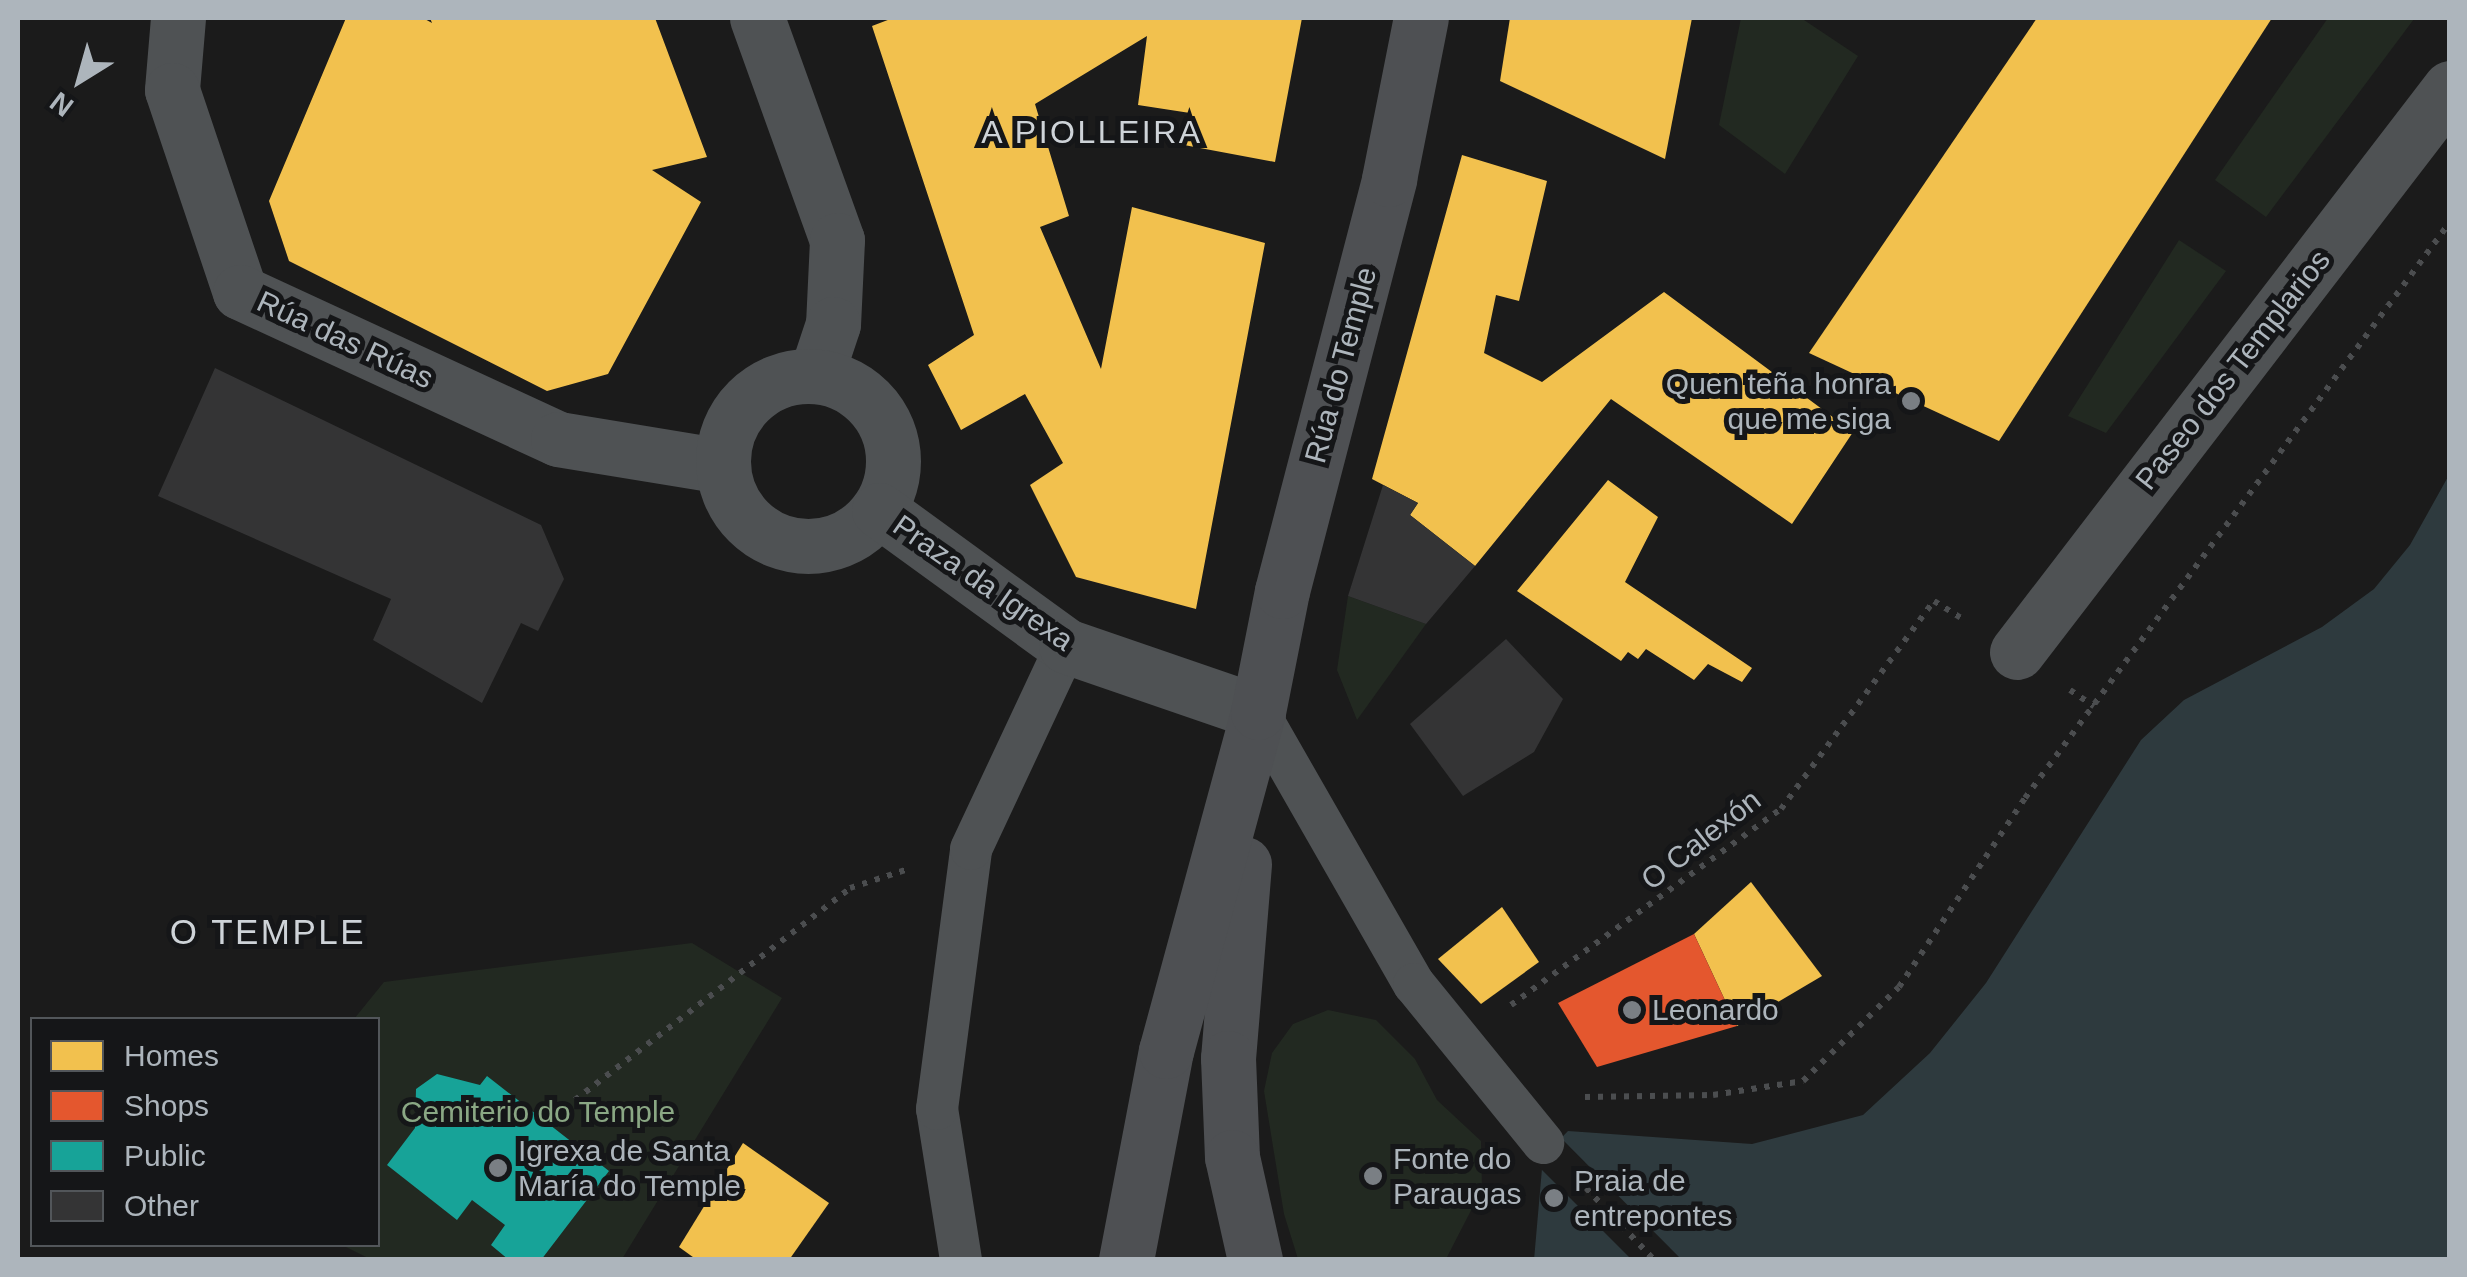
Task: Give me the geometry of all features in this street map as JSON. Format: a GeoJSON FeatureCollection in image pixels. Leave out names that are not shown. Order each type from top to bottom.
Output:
{"type":"FeatureCollection","features":[{"type":"Feature","properties":{"kind":"main road","name":"Rúa do Temple"},"geometry":{"type":"LineString","coordinates":[[1126,1260],[1166,1051],[1258,712],[1282,591],[1389,178],[1421,18]]}},
{"type":"Feature","properties":{"kind":"main road","name":"Rúa do Temple"},"geometry":{"type":"LineString","coordinates":[[1256,1260],[1232,1157],[1228,1058],[1258,712]]}},
{"type":"Feature","properties":{"kind":"street","name":"Rúa das Rúas"},"geometry":{"type":"LineString","coordinates":[[178,18],[172,90],[240,292],[558,439],[722,466]]}},
{"type":"Feature","properties":{"kind":"street"},"geometry":{"type":"LineString","coordinates":[[722,466],[740,409],[762,388],[816,376],[833,324],[837,240],[760,19]]}},
{"type":"Feature","properties":{"kind":"street","name":"Paseo dos Templarios"},"geometry":{"type":"LineString","coordinates":[[2017,652],[2450,88]]}},
{"type":"Feature","properties":{"kind":"street","name":"Praza da Igrexa"},"geometry":{"type":"LineString","coordinates":[[722,466],[742,517],[787,544],[824,546],[858,532],[879,510],[894,456],[880,414],[840,381],[816,376]]}},
{"type":"Feature","properties":{"kind":"street","name":"Praza da Igrexa"},"geometry":{"type":"LineString","coordinates":[[879,510],[1066,646],[1258,712]]}},
{"type":"Feature","properties":{"kind":"lane"},"geometry":{"type":"LineString","coordinates":[[962,1260],[938,1109],[971,849],[1066,646]]}},
{"type":"Feature","properties":{"kind":"lane"},"geometry":{"type":"LineString","coordinates":[[1258,712],[1414,984],[1494,1090],[1543,1143]]}},
{"type":"Feature","properties":{"kind":"path"},"geometry":{"type":"LineString","coordinates":[[1494,1090],[1613,1099],[1713,1095],[1803,1081],[1900,987],[2025,798],[2450,222]]}},
{"type":"Feature","properties":{"kind":"path","name":"O Calexón"},"geometry":{"type":"LineString","coordinates":[[1456,1042],[1632,922],[1780,809],[1934,600],[2017,652]]}},
{"type":"Feature","properties":{"kind":"path"},"geometry":{"type":"LineString","coordinates":[[574,1100],[850,888],[971,849]]}},
{"type":"Feature","properties":{"kind":"path"},"geometry":{"type":"LineString","coordinates":[[1543,1143],[1654,1260]]}},
{"type":"Feature","properties":{"kind":"green space"},"geometry":{"type":"Polygon","coordinates":[[[1741,18],[1801,18],[1858,56],[1785,174],[1719,125],[1741,18]]]}},
{"type":"Feature","properties":{"kind":"green space"},"geometry":{"type":"Polygon","coordinates":[[[2328,18],[2414,19],[2266,217],[2215,180],[2328,18]]]}},
{"type":"Feature","properties":{"kind":"green space"},"geometry":{"type":"Polygon","coordinates":[[[2179,240],[2226,271],[2106,433],[2068,416],[2179,240]]]}},
{"type":"Feature","properties":{"kind":"green space"},"geometry":{"type":"Polygon","coordinates":[[[1348,596],[1426,624],[1357,720],[1337,670],[1348,596]]]}},
{"type":"Feature","properties":{"kind":"green space","name":"Cemiterio do Temple"},"geometry":{"type":"Polygon","coordinates":[[[692,943],[782,998],[622,1259],[370,1259],[346,1247],[380,1247],[380,1017],[356,1017],[384,982],[692,943]]]}},
{"type":"Feature","properties":{"kind":"green space"},"geometry":{"type":"Polygon","coordinates":[[[1328,1010],[1376,1020],[1415,1059],[1437,1100],[1481,1141],[1482,1189],[1446,1259],[1298,1259],[1284,1214],[1264,1091],[1272,1053],[1293,1024],[1328,1010]]]}},
{"type":"Feature","properties":{"kind":"shaded area"},"geometry":{"type":"Polygon","coordinates":[[[2449,475],[2449,1259],[1534,1260],[1543,1157],[1568,1131],[1752,1144],[1863,1115],[1930,1053],[1986,983],[2141,740],[2184,700],[2322,627],[2374,589],[2410,545],[2449,475]]]}},
{"type":"Feature","properties":{"kind":"pier"},"geometry":{"type":"Polygon","coordinates":[[[1558,1135],[1681,1259],[1631,1259],[1537,1165],[1558,1135]]]}},
{"type":"Feature","properties":{"kind":"building: Homes"},"geometry":{"type":"Polygon","coordinates":[[[346,18],[423,18],[432,23],[430,18],[655,18],[707,157],[652,170],[701,202],[608,374],[547,391],[289,261],[269,201],[346,18]]]}},
{"type":"Feature","properties":{"kind":"building: Homes"},"geometry":{"type":"Polygon","coordinates":[[[893,18],[1302,18],[1275,162],[1184,145],[1190,113],[1138,105],[1147,36],[1035,104],[1069,216],[1040,227],[1101,369],[1132,207],[1265,243],[1196,609],[1076,577],[1030,485],[1063,463],[1025,394],[961,430],[928,365],[974,335],[872,26],[893,18]]]}},
{"type":"Feature","properties":{"kind":"building: Homes"},"geometry":{"type":"Polygon","coordinates":[[[1510,18],[1692,18],[1665,159],[1500,81],[1510,18]]]}},
{"type":"Feature","properties":{"kind":"building: Homes"},"geometry":{"type":"Polygon","coordinates":[[[2037,18],[2272,18],[1999,441],[1809,353],[2037,18]]]}},
{"type":"Feature","properties":{"kind":"building: Homes"},"geometry":{"type":"Polygon","coordinates":[[[1462,155],[1547,181],[1519,301],[1496,295],[1484,353],[1542,382],[1664,292],[1853,432],[1792,524],[1611,399],[1475,566],[1410,515],[1418,503],[1372,479],[1462,155]]]}},
{"type":"Feature","properties":{"kind":"building: Homes"},"geometry":{"type":"Polygon","coordinates":[[[1608,480],[1658,517],[1625,582],[1752,668],[1742,682],[1708,664],[1694,680],[1646,649],[1638,659],[1628,652],[1621,661],[1517,591],[1608,480]]]}},
{"type":"Feature","properties":{"kind":"building: Homes"},"geometry":{"type":"Polygon","coordinates":[[[1751,882],[1822,976],[1737,1026],[1694,934],[1751,882]]]}},
{"type":"Feature","properties":{"kind":"building: Homes"},"geometry":{"type":"Polygon","coordinates":[[[1502,907],[1539,962],[1481,1004],[1438,959],[1502,907]]]}},
{"type":"Feature","properties":{"kind":"building: Homes"},"geometry":{"type":"Polygon","coordinates":[[[743,1143],[829,1203],[789,1260],[697,1260],[679,1247],[743,1143]]]}},
{"type":"Feature","properties":{"kind":"building: Shops"},"geometry":{"type":"Polygon","coordinates":[[[1694,934],[1737,1026],[1597,1067],[1558,1003],[1694,934]]]}},
{"type":"Feature","properties":{"kind":"building: Public","name":"Igrexa de Santa María do Temple"},"geometry":{"type":"Polygon","coordinates":[[[437,1074],[480,1085],[487,1076],[609,1171],[541,1260],[509,1260],[491,1245],[505,1225],[472,1200],[457,1220],[387,1165],[415,1128],[416,1089],[437,1074]]]}},
{"type":"Feature","properties":{"kind":"building: Other"},"geometry":{"type":"Polygon","coordinates":[[[215,368],[541,525],[564,579],[538,631],[521,623],[482,703],[373,640],[391,599],[158,496],[215,368]]]}},
{"type":"Feature","properties":{"kind":"building: Other"},"geometry":{"type":"Polygon","coordinates":[[[1383,485],[1418,503],[1410,515],[1475,566],[1426,624],[1348,596],[1383,485]]]}},
{"type":"Feature","properties":{"kind":"building: Other"},"geometry":{"type":"Polygon","coordinates":[[[1506,639],[1563,699],[1534,752],[1463,796],[1410,724],[1506,639]]]}},
{"type":"Feature","properties":{"kind":"place","name":"Quen teña honra que me siga"},"geometry":{"type":"Point","coordinates":[1911,401]}},
{"type":"Feature","properties":{"kind":"place","name":"Leonardo"},"geometry":{"type":"Point","coordinates":[1632,1010]}},
{"type":"Feature","properties":{"kind":"place","name":"Igrexa de Santa María do Temple"},"geometry":{"type":"Point","coordinates":[498,1168]}},
{"type":"Feature","properties":{"kind":"place","name":"Fonte do Paraugas"},"geometry":{"type":"Point","coordinates":[1373,1176]}},
{"type":"Feature","properties":{"kind":"place","name":"Praia de entrepontes"},"geometry":{"type":"Point","coordinates":[1554,1198]}},
{"type":"Feature","properties":{"kind":"district","name":"A PIOLLEIRA"},"geometry":{"type":"Point","coordinates":[1092,132]}},
{"type":"Feature","properties":{"kind":"district","name":"O TEMPLE"},"geometry":{"type":"Point","coordinates":[268,932]}}]}
